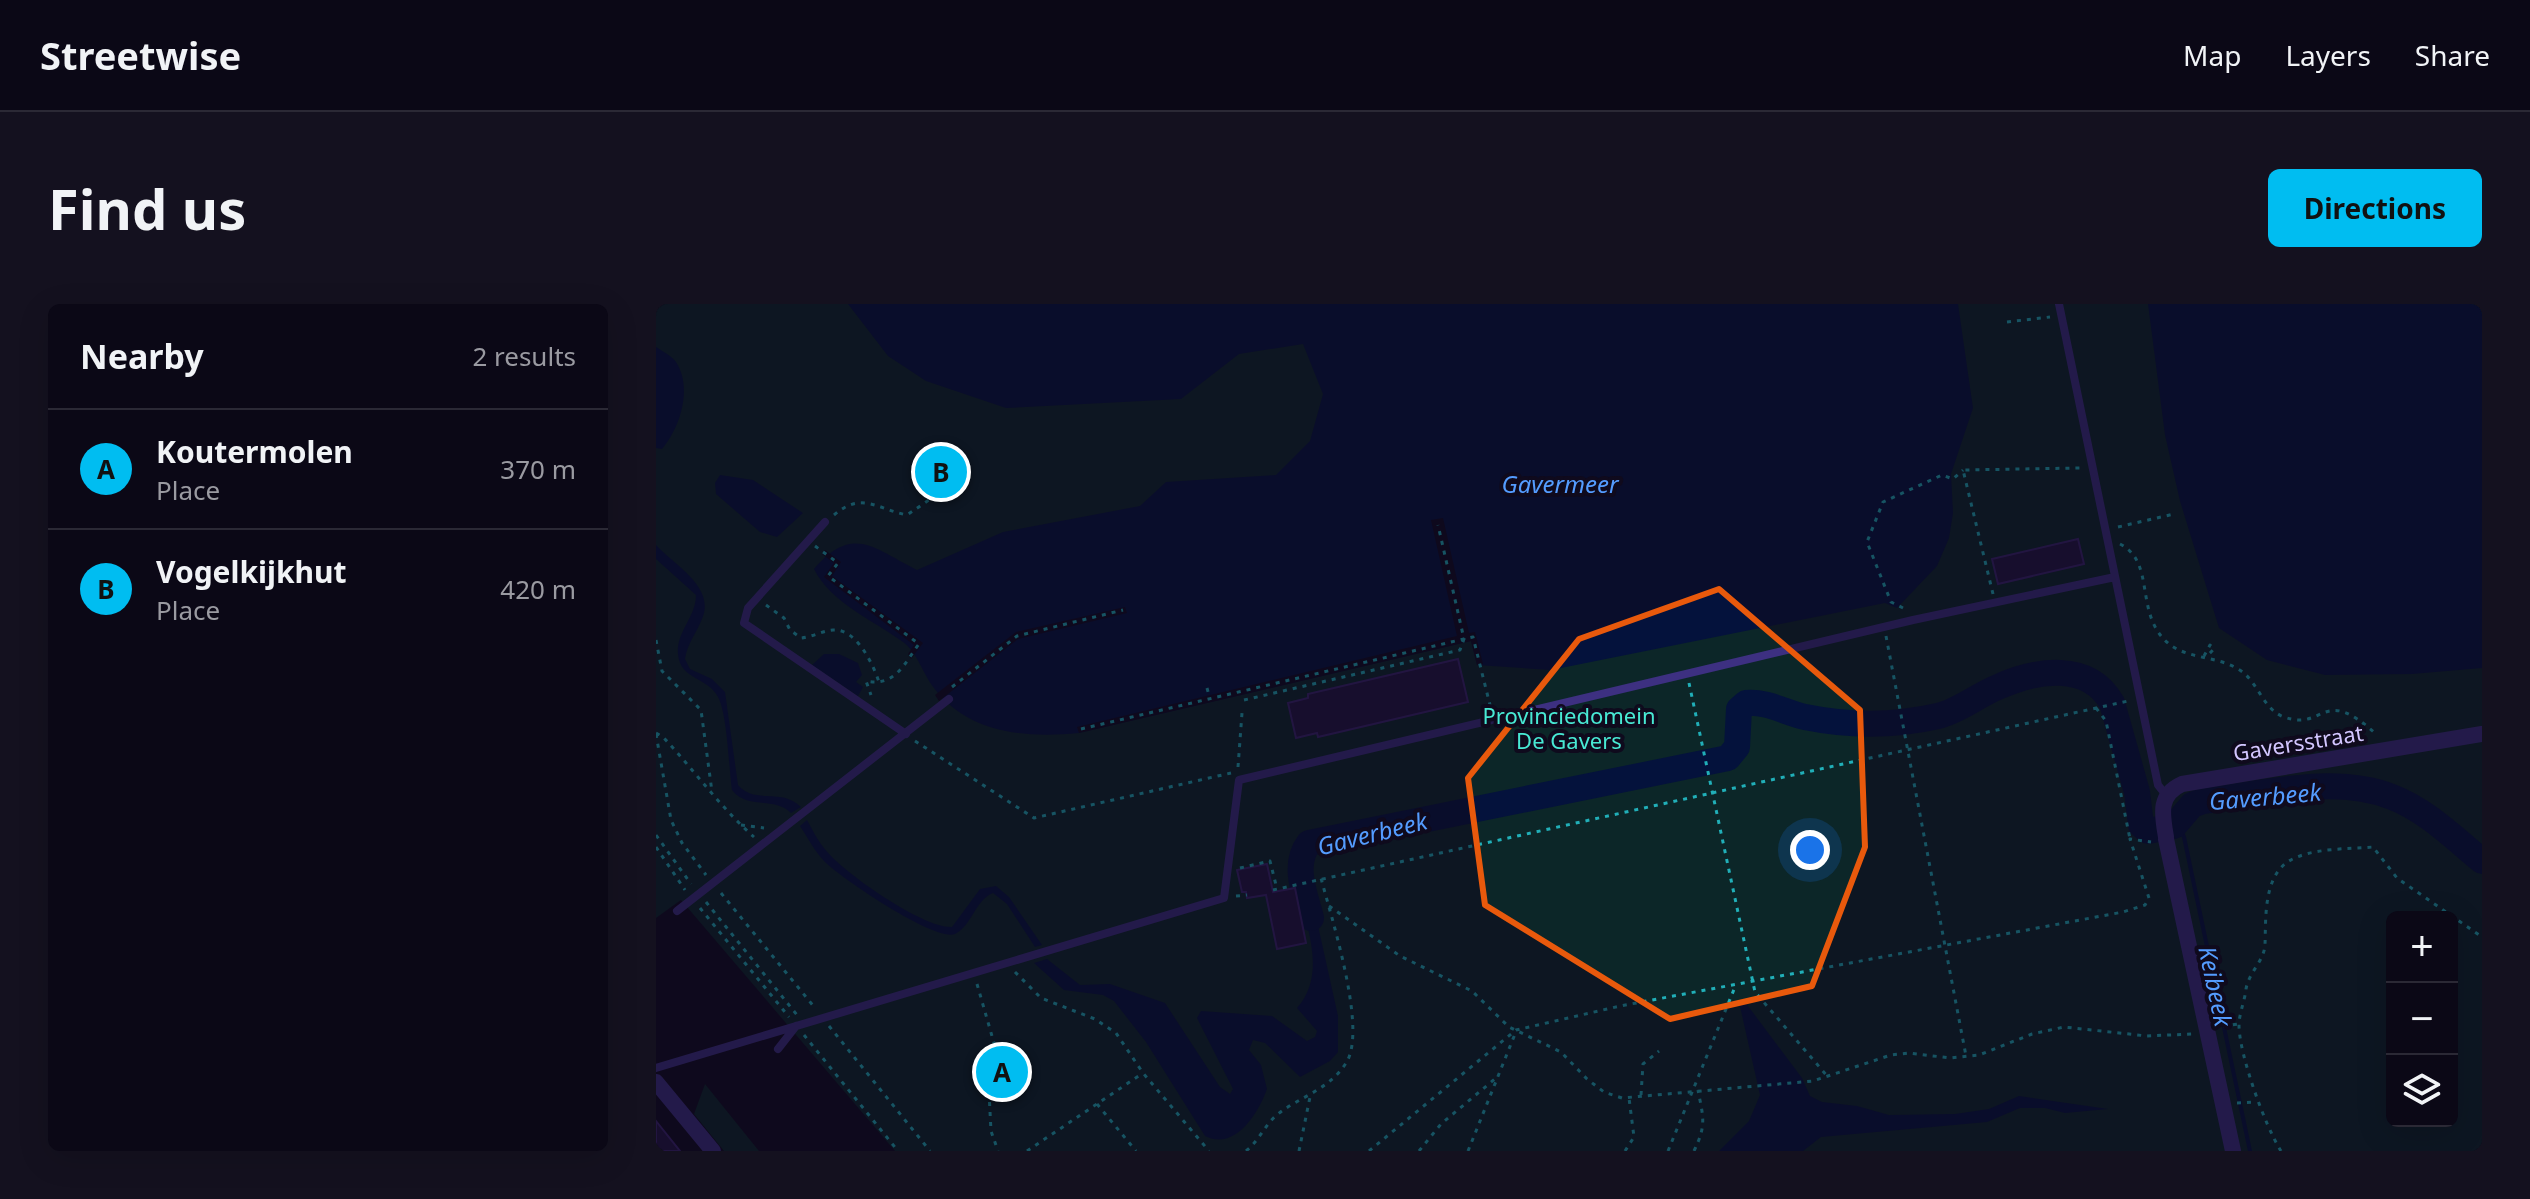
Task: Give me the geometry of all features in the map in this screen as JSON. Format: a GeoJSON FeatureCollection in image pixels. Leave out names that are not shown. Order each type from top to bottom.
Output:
{"type":"FeatureCollection","features":[{"type":"Feature","properties":{"kind":"street","name":"Gaversstraat"},"geometry":{"type":"LineString","coordinates":[[2166,795],[2182,784],[2482,734]]}},
{"type":"Feature","properties":{"kind":"street"},"geometry":{"type":"LineString","coordinates":[[2166,795],[2162,817],[2233,1151]]}},
{"type":"Feature","properties":{"kind":"street"},"geometry":{"type":"LineString","coordinates":[[656,1082],[713,1151]]}},
{"type":"Feature","properties":{"kind":"lane"},"geometry":{"type":"LineString","coordinates":[[2059,304],[2158,785],[2166,795]]}},
{"type":"Feature","properties":{"kind":"lane"},"geometry":{"type":"LineString","coordinates":[[825,522],[744,615],[749,629],[906,734]]}},
{"type":"Feature","properties":{"kind":"lane"},"geometry":{"type":"LineString","coordinates":[[656,1068],[1224,898],[1239,780],[1995,601],[2115,577]]}},
{"type":"Feature","properties":{"kind":"lane"},"geometry":{"type":"LineString","coordinates":[[677,911],[906,734],[946,696]]}},
{"type":"Feature","properties":{"kind":"lane"},"geometry":{"type":"LineString","coordinates":[[778,1049],[800,1025]]}},
{"type":"Feature","properties":{"kind":"path"},"geometry":{"type":"LineString","coordinates":[[2007,322],[2062,316]]}},
{"type":"Feature","properties":{"kind":"path"},"geometry":{"type":"LineString","coordinates":[[1903,608],[1891,602],[1867,542],[1883,502],[1942,475],[1953,479],[1963,470],[2092,467]]}},
{"type":"Feature","properties":{"kind":"path"},"geometry":{"type":"LineString","coordinates":[[1963,470],[1995,601]]}},
{"type":"Feature","properties":{"kind":"path"},"geometry":{"type":"LineString","coordinates":[[825,522],[844,506],[858,501],[872,501],[907,515],[942,491],[936,475]]}},
{"type":"Feature","properties":{"kind":"path"},"geometry":{"type":"LineString","coordinates":[[2106,530],[2174,514]]}},
{"type":"Feature","properties":{"kind":"path"},"geometry":{"type":"LineString","coordinates":[[1244,700],[1460,650],[1464,639],[1438,525]]}},
{"type":"Feature","properties":{"kind":"path"},"geometry":{"type":"LineString","coordinates":[[2109,540],[2130,550],[2137,562],[2145,579],[2145,607],[2167,643],[2181,651],[2206,656],[2240,669],[2278,715],[2294,721],[2331,708],[2340,709],[2359,718],[2377,735],[2400,748]]}},
{"type":"Feature","properties":{"kind":"path"},"geometry":{"type":"LineString","coordinates":[[823,552],[838,563],[828,576],[919,644],[893,678],[879,683],[866,681],[875,702]]}},
{"type":"Feature","properties":{"kind":"path"},"geometry":{"type":"LineString","coordinates":[[759,596],[801,638],[835,630],[849,635],[870,661],[879,683]]}},
{"type":"Feature","properties":{"kind":"path"},"geometry":{"type":"LineString","coordinates":[[946,696],[1017,636],[1123,610]]}},
{"type":"Feature","properties":{"kind":"path"},"geometry":{"type":"LineString","coordinates":[[1885,627],[1966,1056]]}},
{"type":"Feature","properties":{"kind":"path"},"geometry":{"type":"LineString","coordinates":[[1081,729],[1473,637],[1494,720]]}},
{"type":"Feature","properties":{"kind":"path"},"geometry":{"type":"LineString","coordinates":[[656,640],[662,671],[701,710],[712,792]]}},
{"type":"Feature","properties":{"kind":"path"},"geometry":{"type":"LineString","coordinates":[[1688,675],[1754,984],[1760,1001],[1829,1078]]}},
{"type":"Feature","properties":{"kind":"path"},"geometry":{"type":"LineString","coordinates":[[1207,688],[1210,699]]}},
{"type":"Feature","properties":{"kind":"path"},"geometry":{"type":"LineString","coordinates":[[1228,870],[1270,861],[1275,889],[2124,701]]}},
{"type":"Feature","properties":{"kind":"path"},"geometry":{"type":"LineString","coordinates":[[1369,1151],[1516,1030],[1620,1006],[1754,984],[2145,905],[2149,898],[2130,839],[2106,721],[2097,707]]}},
{"type":"Feature","properties":{"kind":"path"},"geometry":{"type":"LineString","coordinates":[[906,734],[1028,816],[1040,818],[1238,771],[1242,713]]}},
{"type":"Feature","properties":{"kind":"path"},"geometry":{"type":"LineString","coordinates":[[656,734],[663,737],[741,825],[763,845]]}},
{"type":"Feature","properties":{"kind":"path"},"geometry":{"type":"LineString","coordinates":[[656,734],[671,820],[682,843],[930,1151]]}},
{"type":"Feature","properties":{"kind":"path"},"geometry":{"type":"LineString","coordinates":[[741,825],[778,834]]}},
{"type":"Feature","properties":{"kind":"path"},"geometry":{"type":"LineString","coordinates":[[656,835],[695,896]]}},
{"type":"Feature","properties":{"kind":"path"},"geometry":{"type":"LineString","coordinates":[[2130,839],[2151,842],[2166,838]]}},
{"type":"Feature","properties":{"kind":"path"},"geometry":{"type":"LineString","coordinates":[[656,847],[800,1025]]}},
{"type":"Feature","properties":{"kind":"path"},"geometry":{"type":"LineString","coordinates":[[2281,1151],[2257,1102],[2239,1024],[2251,971],[2262,958],[2265,946],[2263,930],[2274,876],[2290,860],[2325,852],[2373,847],[2397,878],[2482,937]]}},
{"type":"Feature","properties":{"kind":"path"},"geometry":{"type":"LineString","coordinates":[[1246,1151],[1258,1142],[1278,1113],[1310,1097],[1347,1063],[1353,1044],[1346,982],[1321,878]]}},
{"type":"Feature","properties":{"kind":"path"},"geometry":{"type":"LineString","coordinates":[[1329,906],[1400,956],[1472,991],[1516,1030],[1561,1052],[1604,1092],[1629,1097],[1813,1081],[1891,1055],[1966,1056],[2064,1027],[2147,1036],[2186,1036],[2203,1030]]}},
{"type":"Feature","properties":{"kind":"path"},"geometry":{"type":"LineString","coordinates":[[1008,963],[1041,998],[1095,1019],[1116,1033],[1143,1073],[1211,1151]]}},
{"type":"Feature","properties":{"kind":"path"},"geometry":{"type":"LineString","coordinates":[[974,974],[996,1050]]}},
{"type":"Feature","properties":{"kind":"path"},"geometry":{"type":"LineString","coordinates":[[1668,1151],[1696,1090],[1735,987]]}},
{"type":"Feature","properties":{"kind":"path"},"geometry":{"type":"LineString","coordinates":[[2218,1027],[2239,1024]]}},
{"type":"Feature","properties":{"kind":"path"},"geometry":{"type":"LineString","coordinates":[[1468,1151],[1516,1030]]}},
{"type":"Feature","properties":{"kind":"path"},"geometry":{"type":"LineString","coordinates":[[996,1050],[979,1065],[980,1080],[989,1092],[991,1131],[998,1151]]}},
{"type":"Feature","properties":{"kind":"path"},"geometry":{"type":"LineString","coordinates":[[989,1092],[1012,1094],[1025,1076],[1017,1055],[996,1050]]}},
{"type":"Feature","properties":{"kind":"path"},"geometry":{"type":"LineString","coordinates":[[1641,1096],[1643,1064],[1659,1051]]}},
{"type":"Feature","properties":{"kind":"path"},"geometry":{"type":"LineString","coordinates":[[1027,1151],[1143,1073]]}},
{"type":"Feature","properties":{"kind":"path"},"geometry":{"type":"LineString","coordinates":[[1419,1151],[1441,1124],[1499,1075]]}},
{"type":"Feature","properties":{"kind":"path"},"geometry":{"type":"LineString","coordinates":[[1694,1151],[1702,1133],[1705,1111],[1696,1090]]}},
{"type":"Feature","properties":{"kind":"path"},"geometry":{"type":"LineString","coordinates":[[1299,1151],[1310,1097]]}},
{"type":"Feature","properties":{"kind":"path"},"geometry":{"type":"LineString","coordinates":[[1625,1151],[1634,1137],[1629,1097]]}},
{"type":"Feature","properties":{"kind":"path"},"geometry":{"type":"LineString","coordinates":[[2234,1103],[2257,1102]]}},
{"type":"Feature","properties":{"kind":"path"},"geometry":{"type":"LineString","coordinates":[[1097,1104],[1136,1151]]}},
{"type":"Feature","properties":{"kind":"highlighted area"},"geometry":{"type":"Polygon","coordinates":[[[1719,589],[1860,710],[1865,847],[1812,986],[1670,1019],[1485,905],[1468,778],[1579,639],[1719,589]]]}},
{"type":"Feature","properties":{"kind":"green space","name":"Provinciedomein De Gavers"},"geometry":{"type":"Polygon","coordinates":[[[656,304],[2482,304],[2482,1151],[895,1151],[681,900],[656,918],[656,304]]]}},
{"type":"Feature","properties":{"kind":"green space"},"geometry":{"type":"Polygon","coordinates":[[[705,1084],[759,1151],[724,1151],[694,1114],[705,1084]]]}},
{"type":"Feature","properties":{"kind":"water","name":"Gavermeer"},"geometry":{"type":"Polygon","coordinates":[[[848,304],[1958,304],[1973,408],[1951,474],[1953,513],[1949,538],[1937,566],[1897,608],[1885,603],[1551,670],[1477,665],[1471,641],[1079,733],[1038,735],[999,730],[964,715],[934,688],[908,646],[831,592],[814,569],[840,547],[864,544],[917,570],[1003,532],[1140,506],[1166,482],[1276,475],[1310,441],[1323,394],[1303,344],[1239,354],[1181,399],[1006,408],[926,381],[888,356],[848,304]]]}},
{"type":"Feature","properties":{"kind":"water"},"geometry":{"type":"Polygon","coordinates":[[[2148,304],[2482,304],[2482,668],[2412,674],[2325,675],[2267,660],[2219,628],[2180,501],[2165,435],[2148,304]]]}},
{"type":"Feature","properties":{"kind":"water"},"geometry":{"type":"Polygon","coordinates":[[[656,347],[676,362],[684,384],[679,419],[662,449],[656,448],[656,347]]]}},
{"type":"Feature","properties":{"kind":"water"},"geometry":{"type":"Polygon","coordinates":[[[720,475],[753,480],[803,513],[777,537],[760,532],[716,494],[715,483],[720,475]]]}},
{"type":"Feature","properties":{"kind":"water"},"geometry":{"type":"Polygon","coordinates":[[[656,545],[691,578],[703,597],[705,607],[702,619],[685,659],[690,669],[712,679],[725,692],[738,785],[752,794],[785,798],[801,807],[791,813],[777,805],[745,800],[732,790],[721,704],[713,690],[684,669],[678,654],[680,639],[696,595],[656,559],[656,545]]]}},
{"type":"Feature","properties":{"kind":"water"},"geometry":{"type":"Polygon","coordinates":[[[824,654],[839,654],[858,663],[862,675],[856,682],[863,687],[858,696],[812,665],[824,654]]]}},
{"type":"Feature","properties":{"kind":"water"},"geometry":{"type":"Polygon","coordinates":[[[807,820],[824,848],[841,865],[906,911],[952,927],[980,889],[996,886],[1009,897],[1042,945],[1035,947],[1007,904],[993,893],[982,901],[966,925],[955,934],[944,934],[909,919],[825,862],[800,826],[807,820]]]}},
{"type":"Feature","properties":{"kind":"water","name":"Gaverbeek"},"geometry":{"type":"Polygon","coordinates":[[[1309,885],[1338,1016],[1338,1052],[1330,1061],[1300,1077],[1265,1043],[1253,1040],[1249,1050],[1261,1065],[1267,1089],[1258,1109],[1244,1128],[1226,1138],[1205,1136],[1146,1042],[1114,1001],[1103,995],[1064,990],[1034,963],[1047,959],[1080,985],[1110,984],[1165,1003],[1220,1087],[1230,1094],[1233,1089],[1197,1018],[1201,1011],[1272,1016],[1307,1041],[1315,1037],[1317,1031],[1297,1008],[1306,995],[1313,965],[1297,888],[1309,885]]]}},
{"type":"Feature","properties":{"kind":"water"},"geometry":{"type":"Polygon","coordinates":[[[1739,1002],[1745,1002],[1802,1078],[1810,1096],[1822,1102],[1857,1106],[1889,1115],[1955,1114],[1989,1109],[2019,1096],[2108,1109],[2065,1113],[2045,1108],[2020,1108],[1987,1122],[1821,1137],[1803,1151],[1719,1151],[1749,1121],[1760,1095],[1739,1002]]]}},
{"type":"Feature","properties":{"kind":"pier"},"geometry":{"type":"Polygon","coordinates":[[[1443,518],[1469,633],[1475,632],[1483,664],[1477,665],[1471,641],[1079,733],[1077,727],[1457,636],[1431,520],[1443,518]]]}},
{"type":"Feature","properties":{"kind":"pier"},"geometry":{"type":"Polygon","coordinates":[[[825,550],[841,562],[832,576],[923,643],[911,659],[908,654],[914,645],[824,577],[834,563],[822,554],[825,550]]]}},
{"type":"Feature","properties":{"kind":"pier"},"geometry":{"type":"Polygon","coordinates":[[[1125,607],[1127,613],[1018,639],[939,701],[935,695],[1016,632],[1125,607]]]}},
{"type":"Feature","properties":{"kind":"building"},"geometry":{"type":"Polygon","coordinates":[[[2078,539],[2084,564],[1998,584],[1992,559],[2078,539]]]}},
{"type":"Feature","properties":{"kind":"building"},"geometry":{"type":"Polygon","coordinates":[[[1458,659],[1468,702],[1318,737],[1317,733],[1296,738],[1288,703],[1308,698],[1308,694],[1458,659]]]}},
{"type":"Feature","properties":{"kind":"building"},"geometry":{"type":"Polygon","coordinates":[[[1267,864],[1273,892],[1295,888],[1306,943],[1277,949],[1266,895],[1247,898],[1246,892],[1242,892],[1237,870],[1267,864]]]}},
{"type":"Feature","properties":{"kind":"building"},"geometry":{"type":"Polygon","coordinates":[[[656,1121],[680,1151],[656,1151],[656,1121]]]}},
{"type":"Feature","properties":{"kind":"waterway","name":"Gaverbeek"},"geometry":{"type":"LineString","coordinates":[[1311,918],[1301,870],[1301,861],[1309,843],[1728,758],[1737,747],[1739,709],[1746,703],[1838,722],[1905,722],[1946,714],[1998,687],[2028,676],[2060,673],[2089,680],[2112,703],[2137,792],[2141,825],[2148,831],[2174,826],[2192,805],[2203,801],[2298,788],[2347,787],[2392,797],[2416,809],[2482,861]]}},
{"type":"Feature","properties":{"kind":"waterway","name":"Keibeek"},"geometry":{"type":"LineString","coordinates":[[2177,823],[2184,837],[2250,1151]]}},
{"type":"Feature","properties":{"kind":"place","name":"Vogelkijkhut"},"geometry":{"type":"Point","coordinates":[941,472]}},
{"type":"Feature","properties":{"kind":"place","name":"Koutermolen"},"geometry":{"type":"Point","coordinates":[1002,1072]}}]}
